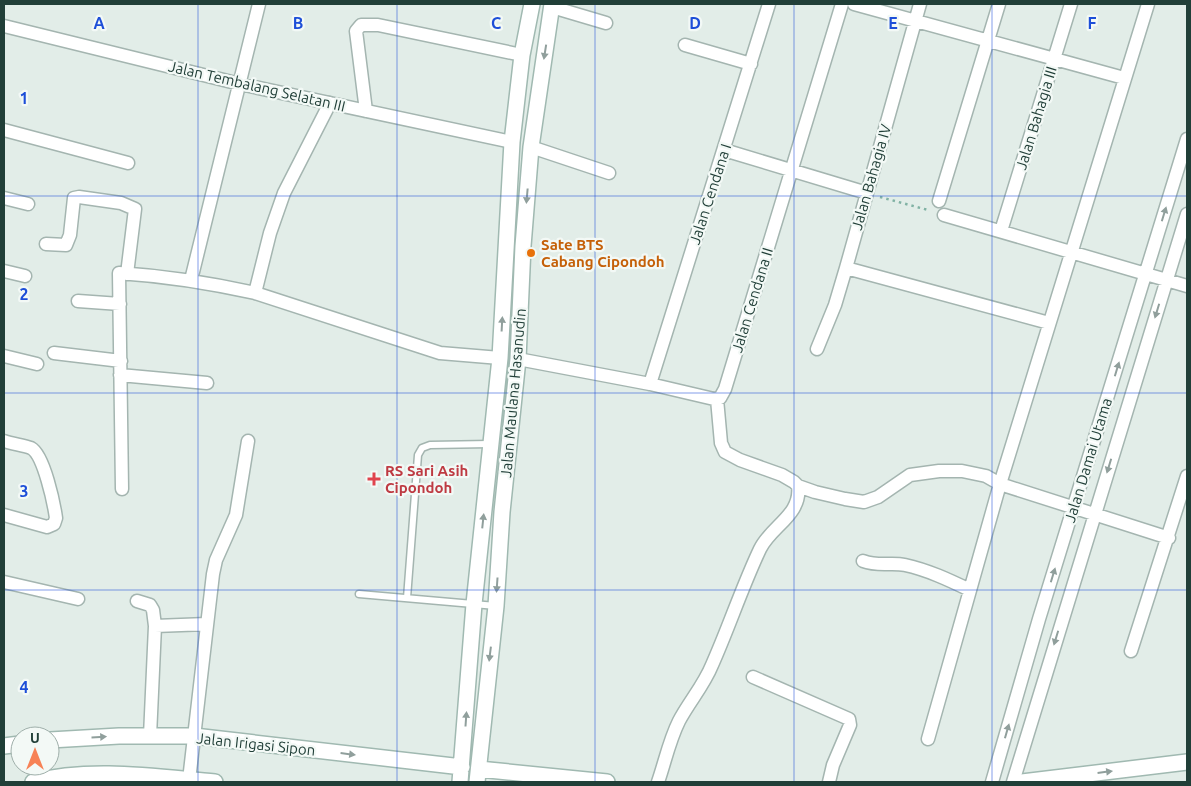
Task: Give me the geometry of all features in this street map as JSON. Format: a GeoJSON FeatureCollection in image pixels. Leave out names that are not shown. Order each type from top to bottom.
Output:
{"type":"FeatureCollection","features":[{"type":"Feature","properties":{"kind":"street"},"geometry":{"type":"LineString","coordinates":[[191,280],[259,4]]}},
{"type":"Feature","properties":{"kind":"street","name":"Jalan Maulana Hasanudin"},"geometry":{"type":"LineString","coordinates":[[458,772],[469,604],[479,556],[490,444],[512,142],[522,55],[532,4]]}},
{"type":"Feature","properties":{"kind":"street","name":"Jalan Cendana I"},"geometry":{"type":"LineString","coordinates":[[650,384],[770,4]]}},
{"type":"Feature","properties":{"kind":"street","name":"Jalan Cendana II"},"geometry":{"type":"LineString","coordinates":[[717,399],[725,389],[842,4]]}},
{"type":"Feature","properties":{"kind":"street"},"geometry":{"type":"LineString","coordinates":[[854,4],[1124,78]]}},
{"type":"Feature","properties":{"kind":"street","name":"Jalan Bahagia IV"},"geometry":{"type":"LineString","coordinates":[[817,349],[835,305],[920,4]]}},
{"type":"Feature","properties":{"kind":"street"},"geometry":{"type":"LineString","coordinates":[[998,4],[940,209],[1001,231],[1187,286]]}},
{"type":"Feature","properties":{"kind":"street","name":"Jalan Bahagia III"},"geometry":{"type":"LineString","coordinates":[[1001,231],[1071,4]]}},
{"type":"Feature","properties":{"kind":"street"},"geometry":{"type":"LineString","coordinates":[[928,739],[1000,484],[1148,4]]}},
{"type":"Feature","properties":{"kind":"street"},"geometry":{"type":"LineString","coordinates":[[552,5],[606,23]]}},
{"type":"Feature","properties":{"kind":"street","name":"Jalan Maulana Hasanudin"},"geometry":{"type":"LineString","coordinates":[[478,775],[496,606],[518,359],[523,246],[531,147],[552,5]]}},
{"type":"Feature","properties":{"kind":"street"},"geometry":{"type":"LineString","coordinates":[[366,111],[363,73],[356,31],[361,25],[378,25],[522,55]]}},
{"type":"Feature","properties":{"kind":"street","name":"Jalan Tembalang Selatan III"},"geometry":{"type":"LineString","coordinates":[[4,26],[240,84],[512,142]]}},
{"type":"Feature","properties":{"kind":"street"},"geometry":{"type":"LineString","coordinates":[[685,45],[751,64]]}},
{"type":"Feature","properties":{"kind":"street"},"geometry":{"type":"LineString","coordinates":[[256,293],[270,232],[284,193],[330,103]]}},
{"type":"Feature","properties":{"kind":"street"},"geometry":{"type":"LineString","coordinates":[[4,130],[128,163]]}},
{"type":"Feature","properties":{"kind":"street","name":"Jalan Damai Utama"},"geometry":{"type":"LineString","coordinates":[[992,782],[1039,619],[1187,139]]}},
{"type":"Feature","properties":{"kind":"street"},"geometry":{"type":"LineString","coordinates":[[512,142],[609,173]]}},
{"type":"Feature","properties":{"kind":"street"},"geometry":{"type":"LineString","coordinates":[[724,150],[867,193]]}},
{"type":"Feature","properties":{"kind":"street"},"geometry":{"type":"LineString","coordinates":[[46,244],[66,245],[70,235],[74,198],[80,196],[121,203],[135,209],[127,274]]}},
{"type":"Feature","properties":{"kind":"street"},"geometry":{"type":"LineString","coordinates":[[4,198],[28,204]]}},
{"type":"Feature","properties":{"kind":"street","name":"Jalan Damai Utama"},"geometry":{"type":"LineString","coordinates":[[1013,782],[1187,214]]}},
{"type":"Feature","properties":{"kind":"street"},"geometry":{"type":"LineString","coordinates":[[846,268],[1050,323]]}},
{"type":"Feature","properties":{"kind":"street"},"geometry":{"type":"LineString","coordinates":[[4,271],[25,276]]}},
{"type":"Feature","properties":{"kind":"street"},"geometry":{"type":"LineString","coordinates":[[122,489],[119,273],[191,280],[256,293],[440,352],[518,359],[650,384],[717,399],[721,443],[725,452],[740,460],[782,475],[798,486],[845,499],[864,502],[878,497],[910,474],[962,471],[986,476],[1000,484],[1168,538]]}},
{"type":"Feature","properties":{"kind":"street"},"geometry":{"type":"LineString","coordinates":[[78,301],[120,304]]}},
{"type":"Feature","properties":{"kind":"street"},"geometry":{"type":"LineString","coordinates":[[54,353],[120,361]]}},
{"type":"Feature","properties":{"kind":"street"},"geometry":{"type":"LineString","coordinates":[[4,356],[38,364]]}},
{"type":"Feature","properties":{"kind":"street"},"geometry":{"type":"LineString","coordinates":[[120,375],[207,383]]}},
{"type":"Feature","properties":{"kind":"street"},"geometry":{"type":"LineString","coordinates":[[189,777],[216,560],[236,515],[248,440]]}},
{"type":"Feature","properties":{"kind":"street"},"geometry":{"type":"LineString","coordinates":[[4,442],[31,449],[36,453],[42,465],[56,518],[54,524],[47,527],[4,515]]}},
{"type":"Feature","properties":{"kind":"street"},"geometry":{"type":"LineString","coordinates":[[1131,651],[1187,476]]}},
{"type":"Feature","properties":{"kind":"street"},"geometry":{"type":"LineString","coordinates":[[658,782],[678,723],[712,666],[731,616],[762,546],[789,517],[796,504],[799,493],[798,486]]}},
{"type":"Feature","properties":{"kind":"street"},"geometry":{"type":"LineString","coordinates":[[479,556],[499,558]]}},
{"type":"Feature","properties":{"kind":"street"},"geometry":{"type":"LineString","coordinates":[[863,561],[880,565],[903,564],[944,578],[970,590]]}},
{"type":"Feature","properties":{"kind":"street"},"geometry":{"type":"LineString","coordinates":[[4,582],[78,598]]}},
{"type":"Feature","properties":{"kind":"street"},"geometry":{"type":"LineString","coordinates":[[137,601],[150,604],[153,610],[150,736]]}},
{"type":"Feature","properties":{"kind":"street"},"geometry":{"type":"LineString","coordinates":[[154,626],[207,624]]}},
{"type":"Feature","properties":{"kind":"street"},"geometry":{"type":"LineString","coordinates":[[753,677],[849,719],[850,725],[833,765],[829,782]]}},
{"type":"Feature","properties":{"kind":"street","name":"Jalan Irigasi Sipon"},"geometry":{"type":"LineString","coordinates":[[60,740],[150,736],[194,738],[412,762],[458,772]]}},
{"type":"Feature","properties":{"kind":"street"},"geometry":{"type":"LineString","coordinates":[[1022,782],[1187,762]]}},
{"type":"Feature","properties":{"kind":"street"},"geometry":{"type":"LineString","coordinates":[[33,782],[83,775],[151,779],[189,777],[215,782]]}},
{"type":"Feature","properties":{"kind":"street"},"geometry":{"type":"LineString","coordinates":[[478,775],[607,782]]}},
{"type":"Feature","properties":{"kind":"lane"},"geometry":{"type":"LineString","coordinates":[[407,598],[418,455],[422,448],[430,445],[490,444]]}},
{"type":"Feature","properties":{"kind":"lane"},"geometry":{"type":"LineString","coordinates":[[359,594],[496,606]]}},
{"type":"Feature","properties":{"kind":"path"},"geometry":{"type":"LineString","coordinates":[[867,193],[940,209]]}},
{"type":"Feature","properties":{"kind":"place","name":"Sate BTS Cabang Cipondoh"},"geometry":{"type":"Point","coordinates":[531,253]}},
{"type":"Feature","properties":{"kind":"place","name":"RS Sari Asih Cipondoh"},"geometry":{"type":"Point","coordinates":[374,479]}}]}
